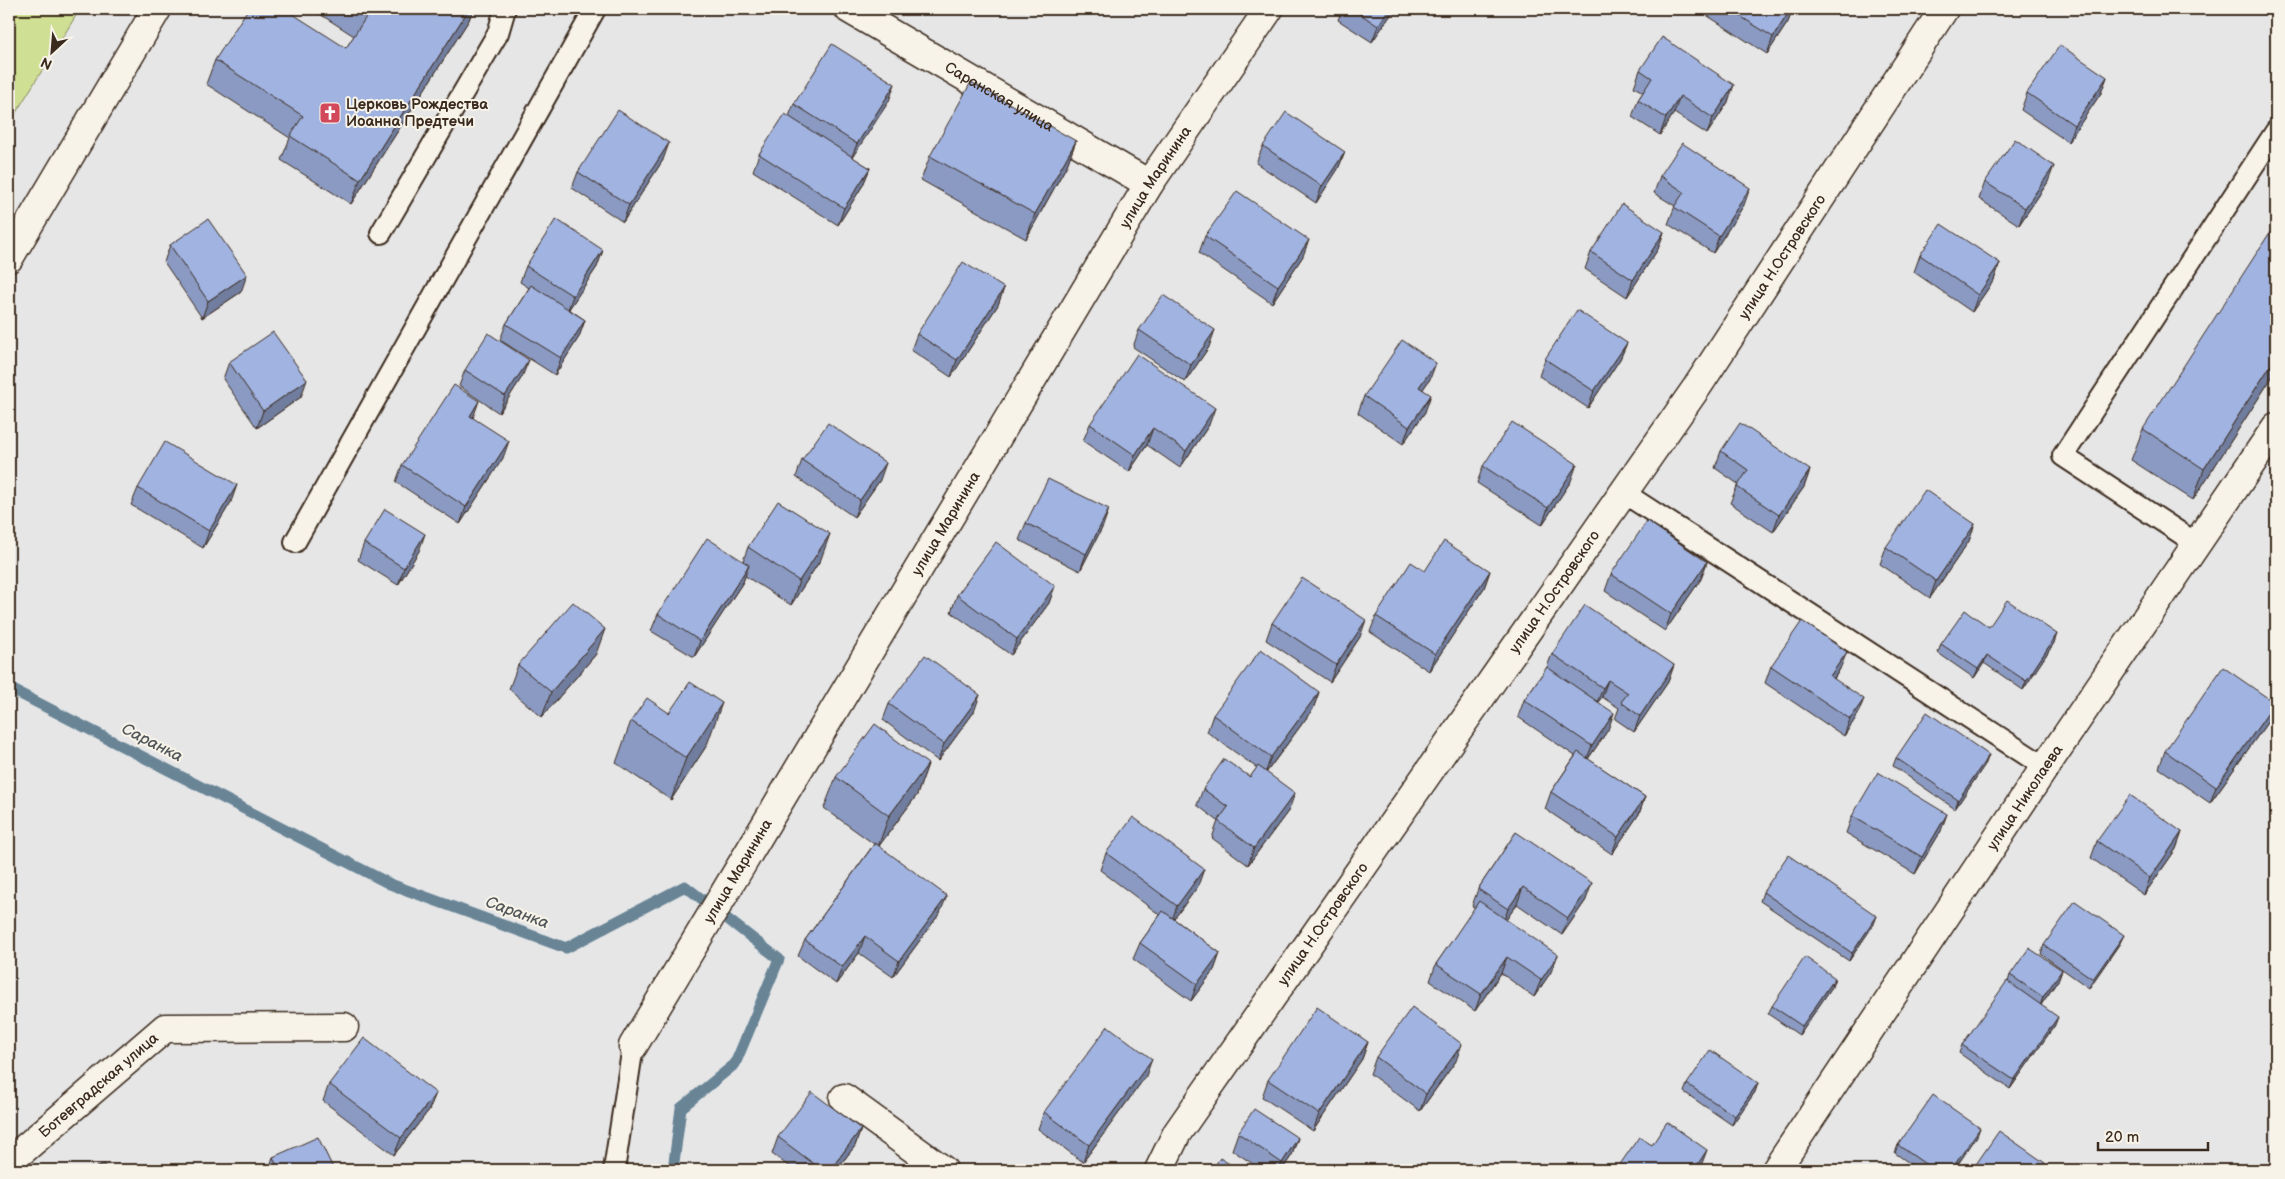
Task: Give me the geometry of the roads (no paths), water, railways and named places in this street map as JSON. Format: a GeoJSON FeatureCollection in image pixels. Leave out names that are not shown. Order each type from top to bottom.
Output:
{"type":"FeatureCollection","features":[{"type":"Feature","properties":{"kind":"street"},"geometry":{"type":"LineString","coordinates":[[9,258],[157,9]]}},
{"type":"Feature","properties":{"kind":"street","name":"Саранская улица"},"geometry":{"type":"LineString","coordinates":[[849,9],[1149,184]]}},
{"type":"Feature","properties":{"kind":"street","name":"улица Маринина"},"geometry":{"type":"LineString","coordinates":[[633,1046],[1149,184],[1269,9]]}},
{"type":"Feature","properties":{"kind":"street","name":"улица Н.Островского"},"geometry":{"type":"LineString","coordinates":[[1159,1170],[1177,1134],[1697,387],[1944,9]]}},
{"type":"Feature","properties":{"kind":"street","name":"улица Николаева"},"geometry":{"type":"LineString","coordinates":[[1776,1170],[2045,767],[2276,427]]}},
{"type":"Feature","properties":{"kind":"street","name":"Ботевградская улица"},"geometry":{"type":"LineString","coordinates":[[9,1162],[166,1028],[344,1027]]}},
{"type":"Feature","properties":{"kind":"street"},"geometry":{"type":"LineString","coordinates":[[844,1098],[943,1170]]}},
{"type":"Feature","properties":{"kind":"lane"},"geometry":{"type":"LineString","coordinates":[[381,233],[498,33],[506,9]]}},
{"type":"Feature","properties":{"kind":"lane"},"geometry":{"type":"LineString","coordinates":[[295,542],[595,9]]}},
{"type":"Feature","properties":{"kind":"lane"},"geometry":{"type":"LineString","coordinates":[[2197,544],[2062,456],[2276,131]]}},
{"type":"Feature","properties":{"kind":"lane"},"geometry":{"type":"LineString","coordinates":[[1624,494],[2045,767]]}},
{"type":"Feature","properties":{"kind":"lane"},"geometry":{"type":"LineString","coordinates":[[614,1170],[633,1046]]}},
{"type":"Feature","properties":{"kind":"waterway","name":"Саранка"},"geometry":{"type":"LineString","coordinates":[[9,688],[390,884],[566,948],[685,886],[779,959],[735,1064],[681,1108],[673,1170]]}},
{"type":"Feature","properties":{"kind":"place","name":"Церковь Рождества Иоанна Предтечи"},"geometry":{"type":"Point","coordinates":[330,113]}}]}
